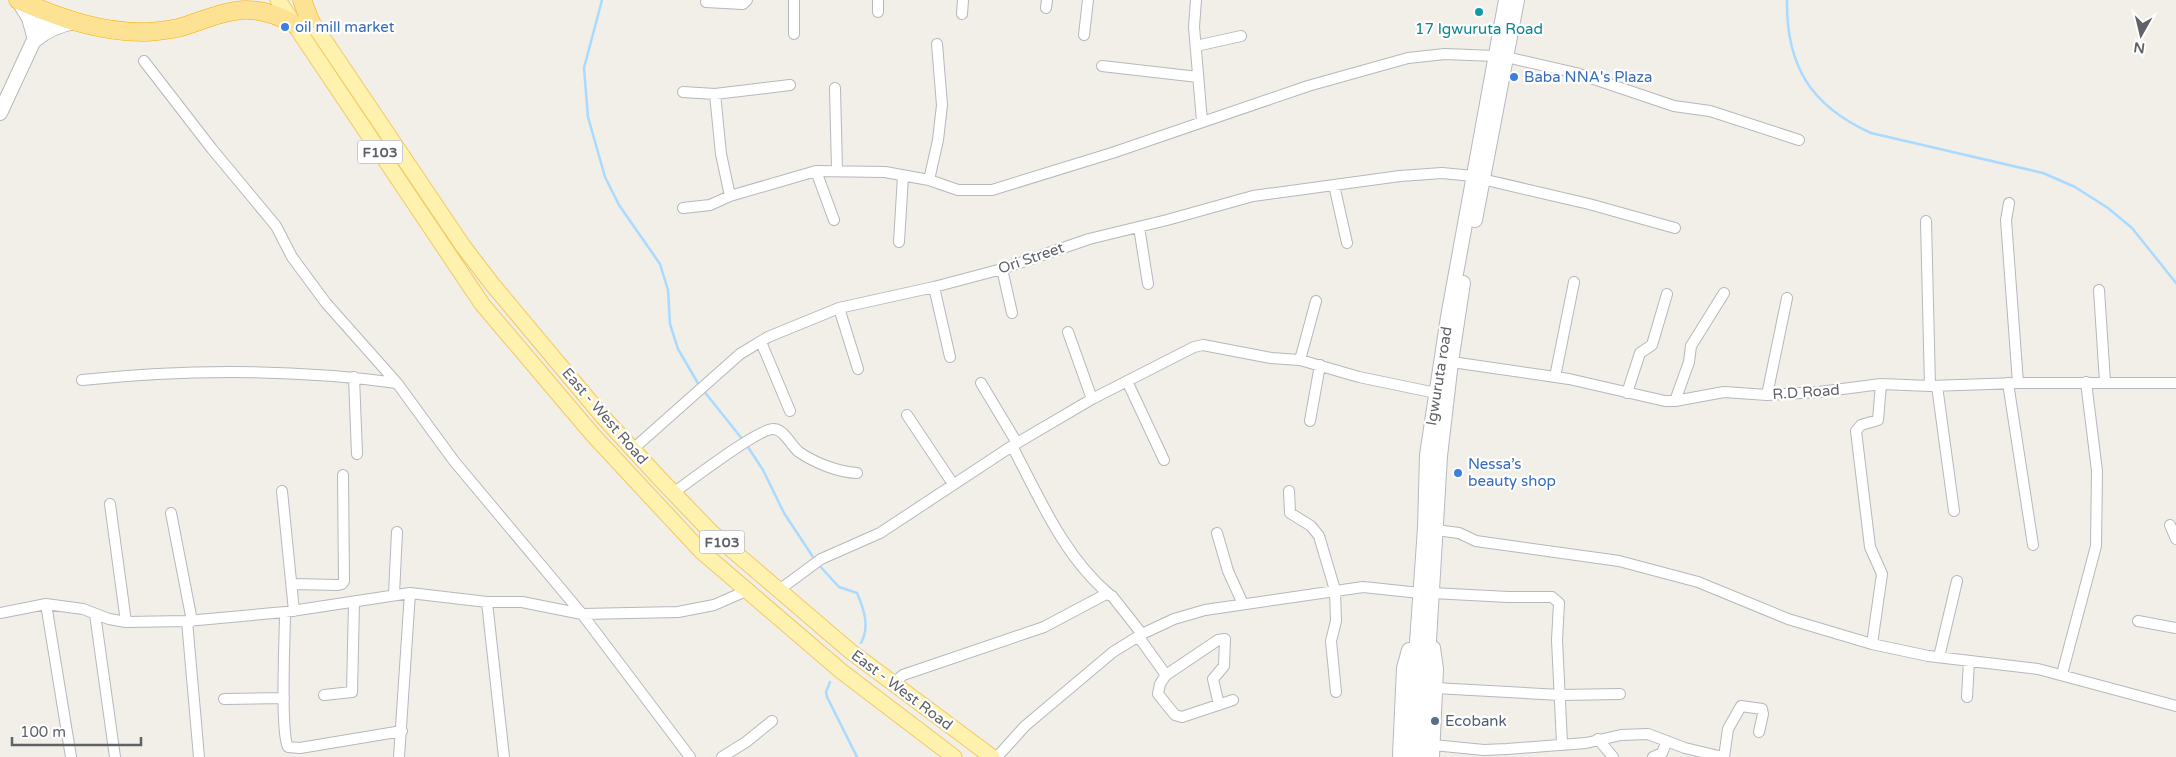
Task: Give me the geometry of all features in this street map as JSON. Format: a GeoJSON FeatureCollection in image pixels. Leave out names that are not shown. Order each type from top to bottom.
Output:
{"type":"FeatureCollection","features":[{"type":"Feature","properties":{"kind":"highway"},"geometry":{"type":"LineString","coordinates":[[18,0],[74,22],[101,29],[148,32],[186,26],[233,6],[258,4],[270,7],[302,22],[302,0]]}},
{"type":"Feature","properties":{"kind":"highway"},"geometry":{"type":"LineString","coordinates":[[204,17],[214,0]]}},
{"type":"Feature","properties":{"kind":"main road"},"geometry":{"type":"LineString","coordinates":[[18,0],[29,18],[34,40]]}},
{"type":"Feature","properties":{"kind":"main road","name":"East - West Road"},"geometry":{"type":"LineString","coordinates":[[278,0],[302,22],[367,119],[482,304],[650,499],[700,551],[840,671],[954,757]]}},
{"type":"Feature","properties":{"kind":"main road","name":"East - West Road"},"geometry":{"type":"LineString","coordinates":[[297,0],[302,22]]}},
{"type":"Feature","properties":{"kind":"main road","name":"Igwuruta road"},"geometry":{"type":"LineString","coordinates":[[1501,57],[1506,0]]}},
{"type":"Feature","properties":{"kind":"main road","name":"Igwuruta road"},"geometry":{"type":"LineString","coordinates":[[1409,757],[1426,593],[1436,530],[1446,361],[1477,177],[1501,57],[1516,0]]}},
{"type":"Feature","properties":{"kind":"main road"},"geometry":{"type":"LineString","coordinates":[[0,113],[47,12]]}},
{"type":"Feature","properties":{"kind":"main road"},"geometry":{"type":"LineString","coordinates":[[34,40],[45,32],[74,22]]}},
{"type":"Feature","properties":{"kind":"main road","name":"East - West Road"},"geometry":{"type":"LineString","coordinates":[[367,119],[492,284],[633,449],[711,532],[893,684],[992,757]]}},
{"type":"Feature","properties":{"kind":"main road","name":"Igwuruta road"},"geometry":{"type":"LineString","coordinates":[[1426,593],[1427,455],[1436,392],[1446,361]]}},
{"type":"Feature","properties":{"kind":"main road"},"geometry":{"type":"LineString","coordinates":[[1423,623],[1436,669],[1433,751]]}},
{"type":"Feature","properties":{"kind":"main road"},"geometry":{"type":"LineString","coordinates":[[1400,757],[1404,668],[1423,623]]}},
{"type":"Feature","properties":{"kind":"main road","name":"Igwuruta road"},"geometry":{"type":"LineString","coordinates":[[1422,757],[1423,623]]}},
{"type":"Feature","properties":{"kind":"street"},"geometry":{"type":"LineString","coordinates":[[706,2],[743,4],[747,0]]}},
{"type":"Feature","properties":{"kind":"street"},"geometry":{"type":"LineString","coordinates":[[794,0],[794,34]]}},
{"type":"Feature","properties":{"kind":"street"},"geometry":{"type":"LineString","coordinates":[[878,0],[878,12]]}},
{"type":"Feature","properties":{"kind":"street"},"geometry":{"type":"LineString","coordinates":[[962,0],[962,14]]}},
{"type":"Feature","properties":{"kind":"street"},"geometry":{"type":"LineString","coordinates":[[1084,34],[1088,0]]}},
{"type":"Feature","properties":{"kind":"street"},"geometry":{"type":"LineString","coordinates":[[1196,0],[1194,15],[1202,121]]}},
{"type":"Feature","properties":{"kind":"street"},"geometry":{"type":"LineString","coordinates":[[1196,46],[1241,36]]}},
{"type":"Feature","properties":{"kind":"street"},"geometry":{"type":"LineString","coordinates":[[928,180],[938,140],[942,106],[937,44]]}},
{"type":"Feature","properties":{"kind":"street"},"geometry":{"type":"LineString","coordinates":[[683,208],[710,205],[730,196],[816,171],[866,170],[928,180],[958,190],[992,190],[1112,153],[1308,86],[1408,58],[1445,54],[1501,57],[1560,68],[1674,106],[1710,111],[1799,140]]}},
{"type":"Feature","properties":{"kind":"street"},"geometry":{"type":"LineString","coordinates":[[144,61],[212,149],[276,226],[292,257],[326,303],[397,383],[454,460],[582,614],[690,757]]}},
{"type":"Feature","properties":{"kind":"street"},"geometry":{"type":"LineString","coordinates":[[1102,66],[1198,77]]}},
{"type":"Feature","properties":{"kind":"street"},"geometry":{"type":"LineString","coordinates":[[683,92],[715,94],[790,85]]}},
{"type":"Feature","properties":{"kind":"street"},"geometry":{"type":"LineString","coordinates":[[835,88],[837,171]]}},
{"type":"Feature","properties":{"kind":"street"},"geometry":{"type":"LineString","coordinates":[[715,94],[721,154],[730,196]]}},
{"type":"Feature","properties":{"kind":"street"},"geometry":{"type":"LineString","coordinates":[[816,171],[834,220]]}},
{"type":"Feature","properties":{"kind":"street","name":"Ori Street"},"geometry":{"type":"LineString","coordinates":[[633,449],[740,354],[819,314],[1002,269],[1088,239],[1253,196],[1442,173],[1477,177],[1589,204],[1675,228]]}},
{"type":"Feature","properties":{"kind":"street"},"geometry":{"type":"LineString","coordinates":[[899,242],[903,176]]}},
{"type":"Feature","properties":{"kind":"street"},"geometry":{"type":"LineString","coordinates":[[1334,185],[1347,244]]}},
{"type":"Feature","properties":{"kind":"street"},"geometry":{"type":"LineString","coordinates":[[2009,203],[2006,220],[2013,383],[2033,544]]}},
{"type":"Feature","properties":{"kind":"street"},"geometry":{"type":"LineString","coordinates":[[1926,221],[1933,386],[1954,510]]}},
{"type":"Feature","properties":{"kind":"street"},"geometry":{"type":"LineString","coordinates":[[1139,227],[1148,284]]}},
{"type":"Feature","properties":{"kind":"street"},"geometry":{"type":"LineString","coordinates":[[1002,269],[1012,313]]}},
{"type":"Feature","properties":{"kind":"street"},"geometry":{"type":"LineString","coordinates":[[1555,377],[1574,282]]}},
{"type":"Feature","properties":{"kind":"street"},"geometry":{"type":"LineString","coordinates":[[934,287],[950,357]]}},
{"type":"Feature","properties":{"kind":"street"},"geometry":{"type":"LineString","coordinates":[[2099,290],[2106,382]]}},
{"type":"Feature","properties":{"kind":"street"},"geometry":{"type":"LineString","coordinates":[[1675,401],[1689,362],[1691,346],[1724,293]]}},
{"type":"Feature","properties":{"kind":"street"},"geometry":{"type":"LineString","coordinates":[[1627,393],[1640,353],[1652,345],[1667,294]]}},
{"type":"Feature","properties":{"kind":"street"},"geometry":{"type":"LineString","coordinates":[[1767,395],[1787,298]]}},
{"type":"Feature","properties":{"kind":"street"},"geometry":{"type":"LineString","coordinates":[[1300,360],[1316,301]]}},
{"type":"Feature","properties":{"kind":"street"},"geometry":{"type":"LineString","coordinates":[[838,308],[858,369]]}},
{"type":"Feature","properties":{"kind":"street"},"geometry":{"type":"LineString","coordinates":[[1068,332],[1092,399]]}},
{"type":"Feature","properties":{"kind":"street"},"geometry":{"type":"LineString","coordinates":[[761,342],[790,411]]}},
{"type":"Feature","properties":{"kind":"street"},"geometry":{"type":"LineString","coordinates":[[779,590],[821,559],[872,537],[1015,444],[1092,399],[1194,347],[1203,346],[1271,358],[1300,360],[1359,377],[1436,392]]}},
{"type":"Feature","properties":{"kind":"street","name":"R.D Road"},"geometry":{"type":"LineString","coordinates":[[1446,361],[1555,377],[1627,393],[1675,401],[1724,392],[1767,395],[1819,392],[1881,384],[1933,386],[2086,382],[2176,383]]}},
{"type":"Feature","properties":{"kind":"street"},"geometry":{"type":"LineString","coordinates":[[1310,421],[1320,365]]}},
{"type":"Feature","properties":{"kind":"street"},"geometry":{"type":"LineString","coordinates":[[82,380],[213,371],[354,377],[397,383]]}},
{"type":"Feature","properties":{"kind":"street"},"geometry":{"type":"LineString","coordinates":[[354,377],[357,454]]}},
{"type":"Feature","properties":{"kind":"street"},"geometry":{"type":"LineString","coordinates":[[1127,381],[1164,460]]}},
{"type":"Feature","properties":{"kind":"street"},"geometry":{"type":"LineString","coordinates":[[2062,674],[2096,546],[2097,471],[2086,382]]}},
{"type":"Feature","properties":{"kind":"street"},"geometry":{"type":"LineString","coordinates":[[981,383],[1015,444],[1056,531],[1101,587],[1110,595],[1140,635],[1166,675]]}},
{"type":"Feature","properties":{"kind":"street"},"geometry":{"type":"LineString","coordinates":[[1872,644],[1882,574],[1870,547],[1856,431],[1861,425],[1878,420],[1881,384]]}},
{"type":"Feature","properties":{"kind":"street"},"geometry":{"type":"LineString","coordinates":[[907,415],[953,484]]}},
{"type":"Feature","properties":{"kind":"street"},"geometry":{"type":"LineString","coordinates":[[673,493],[751,438],[774,429],[780,431],[802,454],[844,472],[857,473]]}},
{"type":"Feature","properties":{"kind":"street"},"geometry":{"type":"LineString","coordinates":[[292,584],[338,585],[344,581],[343,475]]}},
{"type":"Feature","properties":{"kind":"street"},"geometry":{"type":"LineString","coordinates":[[1288,491],[1290,513],[1316,531],[1319,536],[1335,590],[1336,621],[1331,641],[1336,692]]}},
{"type":"Feature","properties":{"kind":"street"},"geometry":{"type":"LineString","coordinates":[[282,492],[292,584],[284,698],[287,745],[291,748],[402,731]]}},
{"type":"Feature","properties":{"kind":"street"},"geometry":{"type":"LineString","coordinates":[[110,504],[126,622]]}},
{"type":"Feature","properties":{"kind":"street"},"geometry":{"type":"LineString","coordinates":[[171,513],[190,621],[199,757]]}},
{"type":"Feature","properties":{"kind":"street"},"geometry":{"type":"LineString","coordinates":[[2170,525],[2176,538]]}},
{"type":"Feature","properties":{"kind":"street"},"geometry":{"type":"LineString","coordinates":[[1436,530],[1459,533],[1476,541],[1620,562],[1698,582],[1788,619],[1872,644],[1928,656],[2038,669],[2176,706]]}},
{"type":"Feature","properties":{"kind":"street"},"geometry":{"type":"LineString","coordinates":[[394,594],[396,532]]}},
{"type":"Feature","properties":{"kind":"street"},"geometry":{"type":"LineString","coordinates":[[1217,533],[1228,571],[1243,604]]}},
{"type":"Feature","properties":{"kind":"street"},"geometry":{"type":"LineString","coordinates":[[1939,656],[1957,581]]}},
{"type":"Feature","properties":{"kind":"street"},"geometry":{"type":"LineString","coordinates":[[997,757],[1025,726],[1066,690],[1113,652],[1140,635],[1190,615],[1243,604],[1363,587],[1426,593],[1552,597],[1559,603],[1562,743]]}},
{"type":"Feature","properties":{"kind":"street"},"geometry":{"type":"LineString","coordinates":[[0,613],[46,604],[83,609],[109,619],[126,622],[190,621],[290,611],[410,593],[487,602],[522,602],[582,614],[678,612],[714,605],[746,591]]}},
{"type":"Feature","properties":{"kind":"street"},"geometry":{"type":"LineString","coordinates":[[399,757],[410,593]]}},
{"type":"Feature","properties":{"kind":"street"},"geometry":{"type":"LineString","coordinates":[[893,684],[903,675],[1044,627],[1102,596],[1110,595]]}},
{"type":"Feature","properties":{"kind":"street"},"geometry":{"type":"LineString","coordinates":[[324,695],[352,692],[354,602]]}},
{"type":"Feature","properties":{"kind":"street"},"geometry":{"type":"LineString","coordinates":[[487,602],[504,757]]}},
{"type":"Feature","properties":{"kind":"street"},"geometry":{"type":"LineString","coordinates":[[46,604],[71,757]]}},
{"type":"Feature","properties":{"kind":"street"},"geometry":{"type":"LineString","coordinates":[[95,614],[115,757]]}},
{"type":"Feature","properties":{"kind":"street"},"geometry":{"type":"LineString","coordinates":[[2138,621],[2176,628]]}},
{"type":"Feature","properties":{"kind":"street"},"geometry":{"type":"LineString","coordinates":[[1219,705],[1213,679],[1224,666],[1225,639],[1218,640],[1166,675],[1160,684],[1158,694],[1176,715],[1182,717],[1219,705],[1233,700]]}},
{"type":"Feature","properties":{"kind":"street"},"geometry":{"type":"LineString","coordinates":[[1968,697],[1969,661]]}},
{"type":"Feature","properties":{"kind":"street"},"geometry":{"type":"LineString","coordinates":[[1435,688],[1560,695],[1620,694]]}},
{"type":"Feature","properties":{"kind":"street"},"geometry":{"type":"LineString","coordinates":[[224,698],[284,698]]}},
{"type":"Feature","properties":{"kind":"street"},"geometry":{"type":"LineString","coordinates":[[1433,751],[1507,749],[1648,734],[1705,754],[1724,757],[1728,729],[1741,706],[1763,711],[1759,732]]}},
{"type":"Feature","properties":{"kind":"street"},"geometry":{"type":"LineString","coordinates":[[722,757],[772,721]]}},
{"type":"Feature","properties":{"kind":"street"},"geometry":{"type":"LineString","coordinates":[[1598,739],[1613,757]]}},
{"type":"Feature","properties":{"kind":"street"},"geometry":{"type":"LineString","coordinates":[[1653,757],[1662,753],[1667,741]]}},
{"type":"Feature","properties":{"kind":"street"},"geometry":{"type":"LineString","coordinates":[[1507,749],[1519,757]]}},
{"type":"Feature","properties":{"kind":"waterway"},"geometry":{"type":"LineString","coordinates":[[602,0],[584,68],[588,117],[605,177],[619,205],[660,264],[668,290],[670,324],[678,349],[699,385]]}},
{"type":"Feature","properties":{"kind":"waterway"},"geometry":{"type":"LineString","coordinates":[[1787,0],[1791,45],[1797,64],[1806,81],[1832,110],[1871,133],[2043,173],[2075,187],[2108,208],[2132,228],[2176,283]]}},
{"type":"Feature","properties":{"kind":"waterway"},"geometry":{"type":"LineString","coordinates":[[703,390],[743,440]]}},
{"type":"Feature","properties":{"kind":"waterway"},"geometry":{"type":"LineString","coordinates":[[746,444],[763,470],[784,513],[815,560]]}},
{"type":"Feature","properties":{"kind":"waterway"},"geometry":{"type":"LineString","coordinates":[[818,564],[839,587],[857,593],[866,624],[861,643]]}},
{"type":"Feature","properties":{"kind":"waterway"},"geometry":{"type":"LineString","coordinates":[[830,682],[826,692],[827,697],[857,757]]}},
{"type":"Feature","properties":{"kind":"place","name":"17 Igwuruta Road"},"geometry":{"type":"Point","coordinates":[1479,12]}},
{"type":"Feature","properties":{"kind":"place","name":"oil mill market"},"geometry":{"type":"Point","coordinates":[285,27]}},
{"type":"Feature","properties":{"kind":"place","name":"Baba NNA's Plaza"},"geometry":{"type":"Point","coordinates":[1514,77]}},
{"type":"Feature","properties":{"kind":"place","name":"Nessa’s beauty shop"},"geometry":{"type":"Point","coordinates":[1458,473]}},
{"type":"Feature","properties":{"kind":"place","name":"Ecobank"},"geometry":{"type":"Point","coordinates":[1435,721]}}]}
